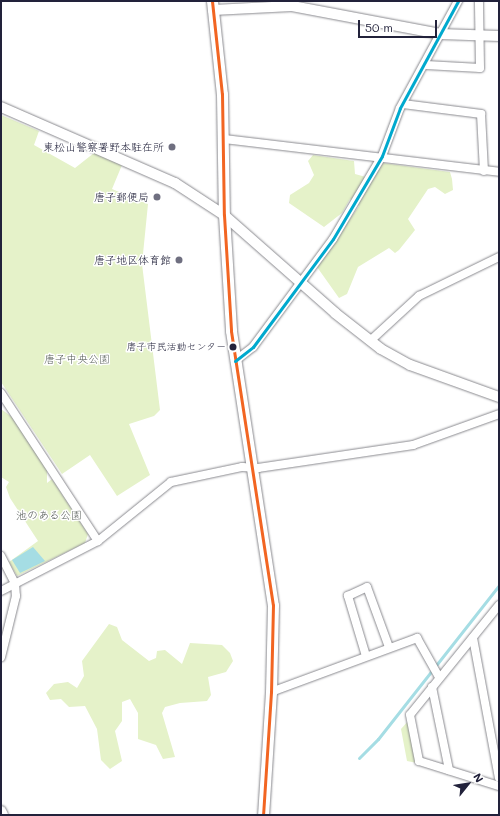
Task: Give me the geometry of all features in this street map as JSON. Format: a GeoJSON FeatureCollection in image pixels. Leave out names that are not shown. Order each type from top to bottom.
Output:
{"type":"FeatureCollection","features":[{"type":"Feature","properties":{"kind":"main road"},"geometry":{"type":"LineString","coordinates":[[213,6],[224,139],[224,215],[236,361],[250,467],[273,605],[271,692],[263,815]]}},
{"type":"Feature","properties":{"kind":"street"},"geometry":{"type":"LineString","coordinates":[[236,361],[254,347],[298,282],[333,239],[382,156],[403,104],[426,65],[440,34],[458,1]]}},
{"type":"Feature","properties":{"kind":"street"},"geometry":{"type":"LineString","coordinates":[[426,65],[480,68],[482,37],[479,1]]}},
{"type":"Feature","properties":{"kind":"street"},"geometry":{"type":"LineString","coordinates":[[213,6],[292,6],[440,34],[482,37],[499,36]]}},
{"type":"Feature","properties":{"kind":"street"},"geometry":{"type":"LineString","coordinates":[[403,104],[481,114],[484,171]]}},
{"type":"Feature","properties":{"kind":"street"},"geometry":{"type":"LineString","coordinates":[[1,106],[153,171],[224,215],[298,282],[370,341],[410,365],[499,397]]}},
{"type":"Feature","properties":{"kind":"street"},"geometry":{"type":"LineString","coordinates":[[224,139],[382,156],[499,172]]}},
{"type":"Feature","properties":{"kind":"street"},"geometry":{"type":"LineString","coordinates":[[370,341],[419,296],[499,257]]}},
{"type":"Feature","properties":{"kind":"street"},"geometry":{"type":"LineString","coordinates":[[1,393],[98,541]]}},
{"type":"Feature","properties":{"kind":"street"},"geometry":{"type":"LineString","coordinates":[[1,591],[98,541],[171,482],[250,467],[413,445],[499,414]]}},
{"type":"Feature","properties":{"kind":"street"},"geometry":{"type":"LineString","coordinates":[[1,556],[15,583],[16,596],[1,657]]}},
{"type":"Feature","properties":{"kind":"street"},"geometry":{"type":"LineString","coordinates":[[366,656],[348,596],[367,587],[390,647]]}},
{"type":"Feature","properties":{"kind":"street"},"geometry":{"type":"LineString","coordinates":[[499,605],[439,677],[410,715],[419,761],[499,786]]}},
{"type":"Feature","properties":{"kind":"street"},"geometry":{"type":"LineString","coordinates":[[271,692],[417,638],[439,677]]}},
{"type":"Feature","properties":{"kind":"street"},"geometry":{"type":"LineString","coordinates":[[473,638],[499,778]]}},
{"type":"Feature","properties":{"kind":"street"},"geometry":{"type":"LineString","coordinates":[[432,687],[449,770]]}},
{"type":"Feature","properties":{"kind":"street"},"geometry":{"type":"LineString","coordinates":[[1,811],[3,815]]}},
{"type":"Feature","properties":{"kind":"green space","name":"唐子中央公園"},"geometry":{"type":"Polygon","coordinates":[[[1,115],[39,131],[34,145],[75,168],[94,153],[122,165],[112,189],[148,204],[142,264],[160,410],[154,416],[129,424],[150,475],[117,496],[90,455],[62,474],[1,382],[1,115]]]}},
{"type":"Feature","properties":{"kind":"green space"},"geometry":{"type":"Polygon","coordinates":[[[313,155],[354,161],[355,174],[373,179],[383,163],[450,172],[452,179],[453,190],[445,194],[435,187],[428,189],[408,219],[415,230],[399,250],[395,253],[389,248],[358,267],[347,294],[339,298],[317,267],[359,206],[350,199],[342,213],[324,227],[289,203],[290,195],[309,183],[314,175],[308,161],[313,155]]]}},
{"type":"Feature","properties":{"kind":"green space","name":"池のある公園"},"geometry":{"type":"Polygon","coordinates":[[[1,409],[12,417],[47,469],[47,483],[52,479],[88,534],[85,543],[17,576],[9,562],[38,541],[10,498],[6,487],[9,482],[1,477],[1,409]]]}},
{"type":"Feature","properties":{"kind":"green space"},"geometry":{"type":"Polygon","coordinates":[[[109,624],[117,627],[122,640],[149,661],[156,658],[157,651],[165,650],[182,664],[190,643],[222,645],[230,653],[233,661],[226,672],[208,677],[211,695],[207,701],[180,703],[165,707],[162,713],[175,757],[163,759],[156,745],[138,739],[138,713],[130,699],[122,702],[122,721],[115,731],[122,761],[110,769],[101,760],[97,729],[85,706],[69,707],[61,699],[50,700],[46,693],[54,684],[68,682],[77,688],[84,676],[82,661],[109,624]]]}},
{"type":"Feature","properties":{"kind":"green space"},"geometry":{"type":"Polygon","coordinates":[[[409,720],[417,763],[407,761],[401,729],[409,720]]]}},
{"type":"Feature","properties":{"kind":"water"},"geometry":{"type":"Polygon","coordinates":[[[33,547],[45,561],[20,573],[12,560],[33,547]]]}},
{"type":"Feature","properties":{"kind":"waterway"},"geometry":{"type":"LineString","coordinates":[[359,758],[378,739],[499,585]]}},
{"type":"Feature","properties":{"kind":"transit line"},"geometry":{"type":"LineString","coordinates":[[212,1],[222,94],[224,215],[231,331],[273,605],[271,692],[263,815]]}},
{"type":"Feature","properties":{"kind":"transit line"},"geometry":{"type":"LineString","coordinates":[[235,361],[253,347],[333,239],[382,156],[400,108],[458,1]]}},
{"type":"Feature","properties":{"kind":"place","name":"東松山警察署野本駐在所"},"geometry":{"type":"Point","coordinates":[172,147]}},
{"type":"Feature","properties":{"kind":"place","name":"唐子郵便局"},"geometry":{"type":"Point","coordinates":[157,197]}},
{"type":"Feature","properties":{"kind":"place","name":"唐子地区体育館"},"geometry":{"type":"Point","coordinates":[179,260]}},
{"type":"Feature","properties":{"kind":"place","name":"唐子市民活動センター"},"geometry":{"type":"Point","coordinates":[233,347]}}]}
